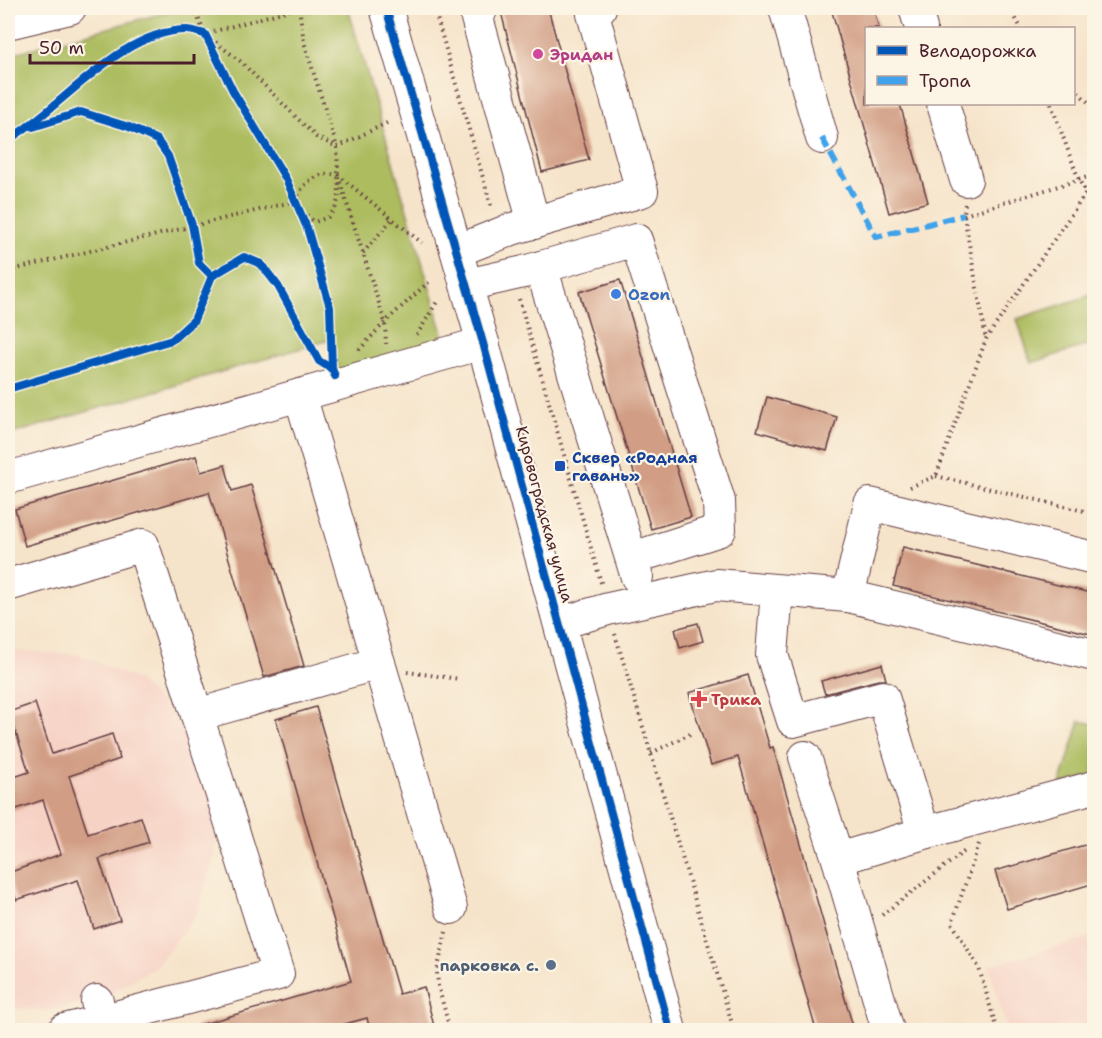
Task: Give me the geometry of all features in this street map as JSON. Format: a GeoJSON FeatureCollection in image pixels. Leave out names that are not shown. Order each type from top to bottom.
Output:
{"type":"FeatureCollection","features":[{"type":"Feature","properties":{"kind":"street"},"geometry":{"type":"LineString","coordinates":[[8,23],[70,8]]}},
{"type":"Feature","properties":{"kind":"street","name":"Кировоградская улица"},"geometry":{"type":"LineString","coordinates":[[386,8],[561,623],[670,1030]]}},
{"type":"Feature","properties":{"kind":"street"},"geometry":{"type":"LineString","coordinates":[[482,8],[477,18],[534,223]]}},
{"type":"Feature","properties":{"kind":"street"},"geometry":{"type":"LineString","coordinates":[[456,251],[534,223],[642,191],[593,14],[600,8]]}},
{"type":"Feature","properties":{"kind":"street"},"geometry":{"type":"LineString","coordinates":[[785,8],[822,138]]}},
{"type":"Feature","properties":{"kind":"street"},"geometry":{"type":"LineString","coordinates":[[915,8],[921,27]]}},
{"type":"Feature","properties":{"kind":"street"},"geometry":{"type":"LineString","coordinates":[[943,105],[966,180]]}},
{"type":"Feature","properties":{"kind":"street"},"geometry":{"type":"LineString","coordinates":[[466,285],[526,271],[636,240],[716,490],[719,501],[720,530],[633,558]]}},
{"type":"Feature","properties":{"kind":"street"},"geometry":{"type":"LineString","coordinates":[[526,271],[633,558],[642,602]]}},
{"type":"Feature","properties":{"kind":"street"},"geometry":{"type":"LineString","coordinates":[[8,478],[483,343]]}},
{"type":"Feature","properties":{"kind":"street"},"geometry":{"type":"LineString","coordinates":[[300,395],[393,667],[451,908]]}},
{"type":"Feature","properties":{"kind":"street"},"geometry":{"type":"LineString","coordinates":[[848,596],[870,504],[1095,558]]}},
{"type":"Feature","properties":{"kind":"street"},"geometry":{"type":"LineString","coordinates":[[8,585],[143,545],[278,974],[101,1017],[64,1030]]}},
{"type":"Feature","properties":{"kind":"street"},"geometry":{"type":"LineString","coordinates":[[561,623],[608,609],[716,585],[848,596],[1095,656]]}},
{"type":"Feature","properties":{"kind":"street"},"geometry":{"type":"LineString","coordinates":[[777,591],[772,655],[793,721],[883,697],[924,833]]}},
{"type":"Feature","properties":{"kind":"street"},"geometry":{"type":"LineString","coordinates":[[196,715],[393,667]]}},
{"type":"Feature","properties":{"kind":"street"},"geometry":{"type":"LineString","coordinates":[[805,757],[838,859],[888,1030]]}},
{"type":"Feature","properties":{"kind":"street"},"geometry":{"type":"LineString","coordinates":[[838,859],[924,833],[1095,787]]}},
{"type":"Feature","properties":{"kind":"path"},"geometry":{"type":"LineString","coordinates":[[194,8],[201,33],[214,53]]}},
{"type":"Feature","properties":{"kind":"path"},"geometry":{"type":"LineString","coordinates":[[201,33],[298,8],[304,42],[337,147],[339,197],[335,209],[328,217],[315,222],[303,212],[296,201]]}},
{"type":"Feature","properties":{"kind":"path"},"geometry":{"type":"LineString","coordinates":[[434,8],[500,234]]}},
{"type":"Feature","properties":{"kind":"path"},"geometry":{"type":"LineString","coordinates":[[1010,8],[1020,27]]}},
{"type":"Feature","properties":{"kind":"path"},"geometry":{"type":"LineString","coordinates":[[201,33],[240,61],[316,137],[337,147]]}},
{"type":"Feature","properties":{"kind":"path"},"geometry":{"type":"LineString","coordinates":[[1075,89],[1095,108]]}},
{"type":"Feature","properties":{"kind":"path"},"geometry":{"type":"LineString","coordinates":[[1051,105],[1078,180],[1095,207]]}},
{"type":"Feature","properties":{"kind":"path"},"geometry":{"type":"LineString","coordinates":[[337,147],[387,123]]}},
{"type":"Feature","properties":{"kind":"path"},"geometry":{"type":"LineString","coordinates":[[296,201],[299,193],[316,176],[326,172],[338,176],[422,243]]}},
{"type":"Feature","properties":{"kind":"path"},"geometry":{"type":"LineString","coordinates":[[964,215],[1095,175]]}},
{"type":"Feature","properties":{"kind":"path"},"geometry":{"type":"LineString","coordinates":[[338,176],[385,322],[389,369]]}},
{"type":"Feature","properties":{"kind":"path"},"geometry":{"type":"LineString","coordinates":[[966,180],[964,215],[986,339]]}},
{"type":"Feature","properties":{"kind":"path"},"geometry":{"type":"LineString","coordinates":[[936,476],[986,339],[1086,193],[1095,185]]}},
{"type":"Feature","properties":{"kind":"path"},"geometry":{"type":"LineString","coordinates":[[291,190],[307,228]]}},
{"type":"Feature","properties":{"kind":"path"},"geometry":{"type":"LineString","coordinates":[[8,271],[296,201]]}},
{"type":"Feature","properties":{"kind":"path"},"geometry":{"type":"LineString","coordinates":[[188,215],[194,235]]}},
{"type":"Feature","properties":{"kind":"path"},"geometry":{"type":"LineString","coordinates":[[363,253],[393,218]]}},
{"type":"Feature","properties":{"kind":"path"},"geometry":{"type":"LineString","coordinates":[[526,271],[608,609],[734,1030]]}},
{"type":"Feature","properties":{"kind":"path"},"geometry":{"type":"LineString","coordinates":[[356,353],[385,322],[432,279]]}},
{"type":"Feature","properties":{"kind":"path"},"geometry":{"type":"LineString","coordinates":[[870,504],[936,476],[1084,511],[1095,511]]}},
{"type":"Feature","properties":{"kind":"path"},"geometry":{"type":"LineString","coordinates":[[393,667],[460,679]]}},
{"type":"Feature","properties":{"kind":"path"},"geometry":{"type":"LineString","coordinates":[[651,753],[690,734]]}},
{"type":"Feature","properties":{"kind":"path"},"geometry":{"type":"LineString","coordinates":[[859,933],[981,838],[952,923],[979,968],[997,1030]]}},
{"type":"Feature","properties":{"kind":"path"},"geometry":{"type":"LineString","coordinates":[[450,1030],[438,986],[437,971],[451,908]]}},
{"type":"Feature","properties":{"kind":"shaded area"},"geometry":{"type":"Polygon","coordinates":[[[8,652],[78,654],[138,680],[185,727],[213,787],[216,853],[196,916],[154,968],[97,1001],[44,1011],[8,1007],[8,652]]]}},
{"type":"Feature","properties":{"kind":"shaded area"},"geometry":{"type":"Polygon","coordinates":[[[1094,936],[1094,1030],[1007,1030],[989,966],[1094,936]]]}},
{"type":"Feature","properties":{"kind":"green space"},"geometry":{"type":"Polygon","coordinates":[[[182,8],[348,8],[446,344],[341,376],[329,340],[8,435],[8,55],[182,8]]]}},
{"type":"Feature","properties":{"kind":"green space"},"geometry":{"type":"Polygon","coordinates":[[[1094,294],[1094,343],[1031,363],[1017,319],[1094,294]]]}},
{"type":"Feature","properties":{"kind":"green space"},"geometry":{"type":"Polygon","coordinates":[[[1080,721],[1094,724],[1094,775],[1060,785],[1080,721]]]}},
{"type":"Feature","properties":{"kind":"building"},"geometry":{"type":"Polygon","coordinates":[[[500,8],[548,8],[589,160],[542,172],[500,8]]]}},
{"type":"Feature","properties":{"kind":"building"},"geometry":{"type":"Polygon","coordinates":[[[831,8],[873,8],[879,27],[865,27],[865,105],[900,105],[928,202],[889,213],[831,8]]]}},
{"type":"Feature","properties":{"kind":"building"},"geometry":{"type":"Polygon","coordinates":[[[620,280],[691,517],[651,529],[579,292],[620,280]]]}},
{"type":"Feature","properties":{"kind":"building"},"geometry":{"type":"Polygon","coordinates":[[[767,397],[837,417],[827,451],[757,431],[767,397]]]}},
{"type":"Feature","properties":{"kind":"building"},"geometry":{"type":"Polygon","coordinates":[[[196,456],[201,472],[225,465],[232,491],[251,485],[304,666],[264,677],[209,492],[25,546],[15,509],[196,456]]]}},
{"type":"Feature","properties":{"kind":"building"},"geometry":{"type":"Polygon","coordinates":[[[903,547],[1095,594],[1095,635],[893,586],[903,547]]]}},
{"type":"Feature","properties":{"kind":"building"},"geometry":{"type":"Polygon","coordinates":[[[698,623],[703,641],[680,648],[675,629],[698,623]]]}},
{"type":"Feature","properties":{"kind":"building"},"geometry":{"type":"Polygon","coordinates":[[[882,664],[886,680],[825,694],[821,681],[882,664]]]}},
{"type":"Feature","properties":{"kind":"building"},"geometry":{"type":"Polygon","coordinates":[[[748,675],[770,748],[773,747],[854,1030],[816,1030],[738,757],[711,765],[689,693],[748,675]]]}},
{"type":"Feature","properties":{"kind":"building"},"geometry":{"type":"Polygon","coordinates":[[[35,703],[52,754],[112,734],[120,759],[69,776],[88,834],[141,817],[149,842],[99,859],[120,920],[94,929],[78,880],[16,900],[8,873],[61,854],[43,800],[8,812],[8,779],[29,772],[9,712],[35,703]]]}},
{"type":"Feature","properties":{"kind":"building"},"geometry":{"type":"Polygon","coordinates":[[[316,707],[399,994],[424,987],[435,1030],[370,1030],[367,1018],[323,1030],[197,1030],[196,1026],[351,981],[276,719],[316,707]]]}},
{"type":"Feature","properties":{"kind":"building"},"geometry":{"type":"Polygon","coordinates":[[[1095,842],[1095,883],[1007,909],[995,871],[1095,842]]]}},
{"type":"Feature","properties":{"kind":"marked path"},"geometry":{"type":"LineString","coordinates":[[822,138],[876,237],[964,215]]}},
{"type":"Feature","properties":{"kind":"cycle path"},"geometry":{"type":"LineString","coordinates":[[386,8],[483,343],[670,1030]]}},
{"type":"Feature","properties":{"kind":"cycle path"},"geometry":{"type":"LineString","coordinates":[[8,140],[115,56],[138,43],[162,33],[192,30],[205,34],[233,91],[286,179],[307,228],[330,307],[332,369],[335,376]]}},
{"type":"Feature","properties":{"kind":"cycle path"},"geometry":{"type":"LineString","coordinates":[[33,127],[81,112],[129,127],[157,140],[168,156],[192,225],[199,263],[212,276]]}},
{"type":"Feature","properties":{"kind":"cycle path"},"geometry":{"type":"LineString","coordinates":[[8,389],[172,340],[194,320],[212,276],[244,257],[261,264],[278,286],[319,361],[332,369]]}},
{"type":"Feature","properties":{"kind":"place","name":"Эридан"},"geometry":{"type":"Point","coordinates":[538,54]}},
{"type":"Feature","properties":{"kind":"place","name":"Ozon"},"geometry":{"type":"Point","coordinates":[616,294]}},
{"type":"Feature","properties":{"kind":"place","name":"Сквер «Родная гавань»"},"geometry":{"type":"Point","coordinates":[560,466]}},
{"type":"Feature","properties":{"kind":"place","name":"Трика"},"geometry":{"type":"Point","coordinates":[699,699]}},
{"type":"Feature","properties":{"kind":"place","name":"парковка с."},"geometry":{"type":"Point","coordinates":[551,965]}}]}
